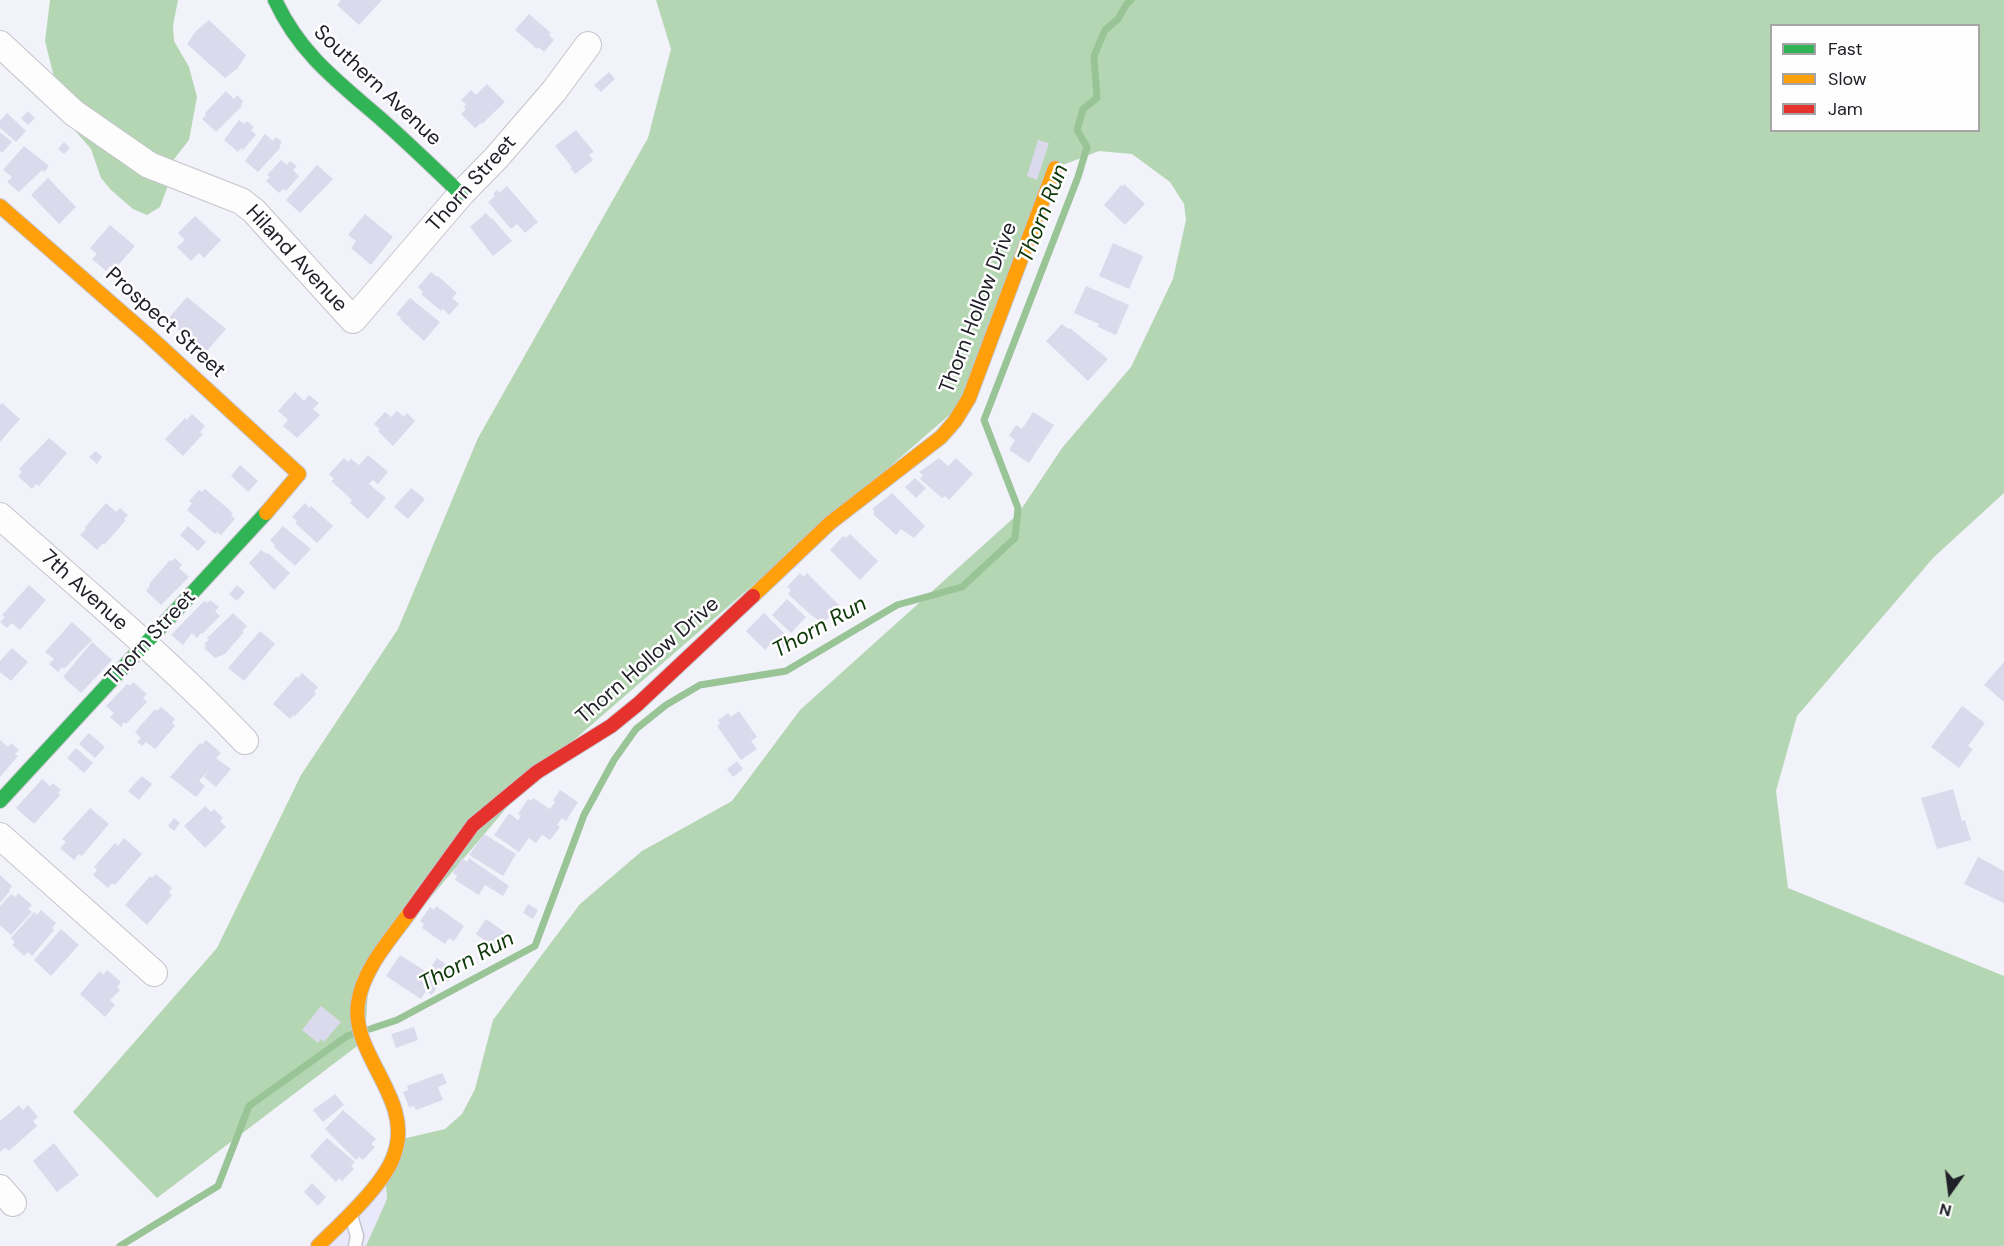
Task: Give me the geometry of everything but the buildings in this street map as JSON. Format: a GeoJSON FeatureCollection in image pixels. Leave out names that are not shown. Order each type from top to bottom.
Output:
{"type":"FeatureCollection","features":[{"type":"Feature","properties":{"kind":"street","name":"Southern Avenue"},"geometry":{"type":"LineString","coordinates":[[275,0],[291,34],[309,55],[409,144],[461,194]]}},
{"type":"Feature","properties":{"kind":"street","name":"Thorn Street"},"geometry":{"type":"LineString","coordinates":[[353,320],[461,194],[526,124],[588,45]]}},
{"type":"Feature","properties":{"kind":"street","name":"Hiland Avenue"},"geometry":{"type":"LineString","coordinates":[[3,53],[74,113],[149,165],[241,201],[254,211],[353,320]]}},
{"type":"Feature","properties":{"kind":"street","name":"Thorn Hollow Drive"},"geometry":{"type":"LineString","coordinates":[[318,1246],[386,1171],[394,1156],[398,1140],[398,1122],[389,1095],[358,1023],[360,989],[369,970],[473,825],[537,772],[601,733],[638,704],[830,523],[941,437],[955,421],[969,398],[1055,168]]}},
{"type":"Feature","properties":{"kind":"street","name":"Prospect Street"},"geometry":{"type":"LineString","coordinates":[[0,206],[193,375],[299,474]]}},
{"type":"Feature","properties":{"kind":"street","name":"Thorn Street"},"geometry":{"type":"LineString","coordinates":[[0,801],[299,474]]}},
{"type":"Feature","properties":{"kind":"street","name":"7th Avenue"},"geometry":{"type":"LineString","coordinates":[[0,516],[144,645],[245,741]]}},
{"type":"Feature","properties":{"kind":"street"},"geometry":{"type":"LineString","coordinates":[[0,836],[154,973]]}},
{"type":"Feature","properties":{"kind":"lane"},"geometry":{"type":"LineString","coordinates":[[350,1211],[357,1236],[355,1246]]}},
{"type":"Feature","properties":{"kind":"shaded area"},"geometry":{"type":"Polygon","coordinates":[[[385,1171],[387,1199],[366,1246],[318,1246],[385,1171]]]}},
{"type":"Feature","properties":{"kind":"green space"},"geometry":{"type":"Polygon","coordinates":[[[50,0],[178,0],[173,26],[174,41],[189,67],[197,97],[189,140],[171,163],[170,180],[160,207],[147,215],[133,209],[101,178],[91,149],[63,113],[45,41],[50,0]]]}},
{"type":"Feature","properties":{"kind":"green space"},"geometry":{"type":"Polygon","coordinates":[[[656,0],[2004,0],[2004,493],[1934,557],[1797,716],[1776,791],[1788,888],[2004,976],[2004,1246],[366,1246],[387,1199],[385,1171],[398,1140],[445,1129],[462,1114],[475,1089],[493,1020],[580,904],[642,851],[732,801],[800,710],[1018,514],[1062,448],[1131,367],[1173,279],[1186,220],[1184,204],[1170,182],[1132,154],[1099,151],[1055,168],[969,398],[537,772],[369,970],[365,1040],[157,1198],[73,1112],[217,948],[301,775],[398,629],[478,438],[648,138],[671,49],[656,0]]]}},
{"type":"Feature","properties":{"kind":"waterway","name":"Thorn Run"},"geometry":{"type":"LineString","coordinates":[[370,1029],[397,1020],[535,946],[584,815],[614,760],[636,729],[666,705],[700,685],[786,671],[897,605],[962,587],[1015,538],[1018,508],[984,420],[1078,177],[1087,147],[1077,130],[1083,109],[1097,98],[1094,56],[1105,30],[1118,19],[1131,0]]}},
{"type":"Feature","properties":{"kind":"waterway","name":"Thorn Run"},"geometry":{"type":"LineString","coordinates":[[120,1246],[218,1186],[249,1106],[353,1034]]}},
{"type":"Feature","properties":{"kind":"traffic: fast"},"geometry":{"type":"LineString","coordinates":[[275,0],[296,36],[321,66],[461,194]]}},
{"type":"Feature","properties":{"kind":"traffic: fast"},"geometry":{"type":"LineString","coordinates":[[0,801],[266,513]]}},
{"type":"Feature","properties":{"kind":"traffic: slow"},"geometry":{"type":"LineString","coordinates":[[753,596],[830,523],[941,437],[955,421],[969,398],[1055,168]]}},
{"type":"Feature","properties":{"kind":"traffic: slow"},"geometry":{"type":"LineString","coordinates":[[0,206],[149,336],[299,474],[266,513]]}},
{"type":"Feature","properties":{"kind":"traffic: slow"},"geometry":{"type":"LineString","coordinates":[[318,1246],[372,1191],[389,1167],[394,1155],[398,1135],[396,1115],[390,1096],[363,1041],[358,1022],[358,1003],[365,978],[371,967],[410,912]]}},
{"type":"Feature","properties":{"kind":"traffic: jam"},"geometry":{"type":"LineString","coordinates":[[410,912],[473,825],[537,772],[611,726],[638,704],[753,596]]}}]}
